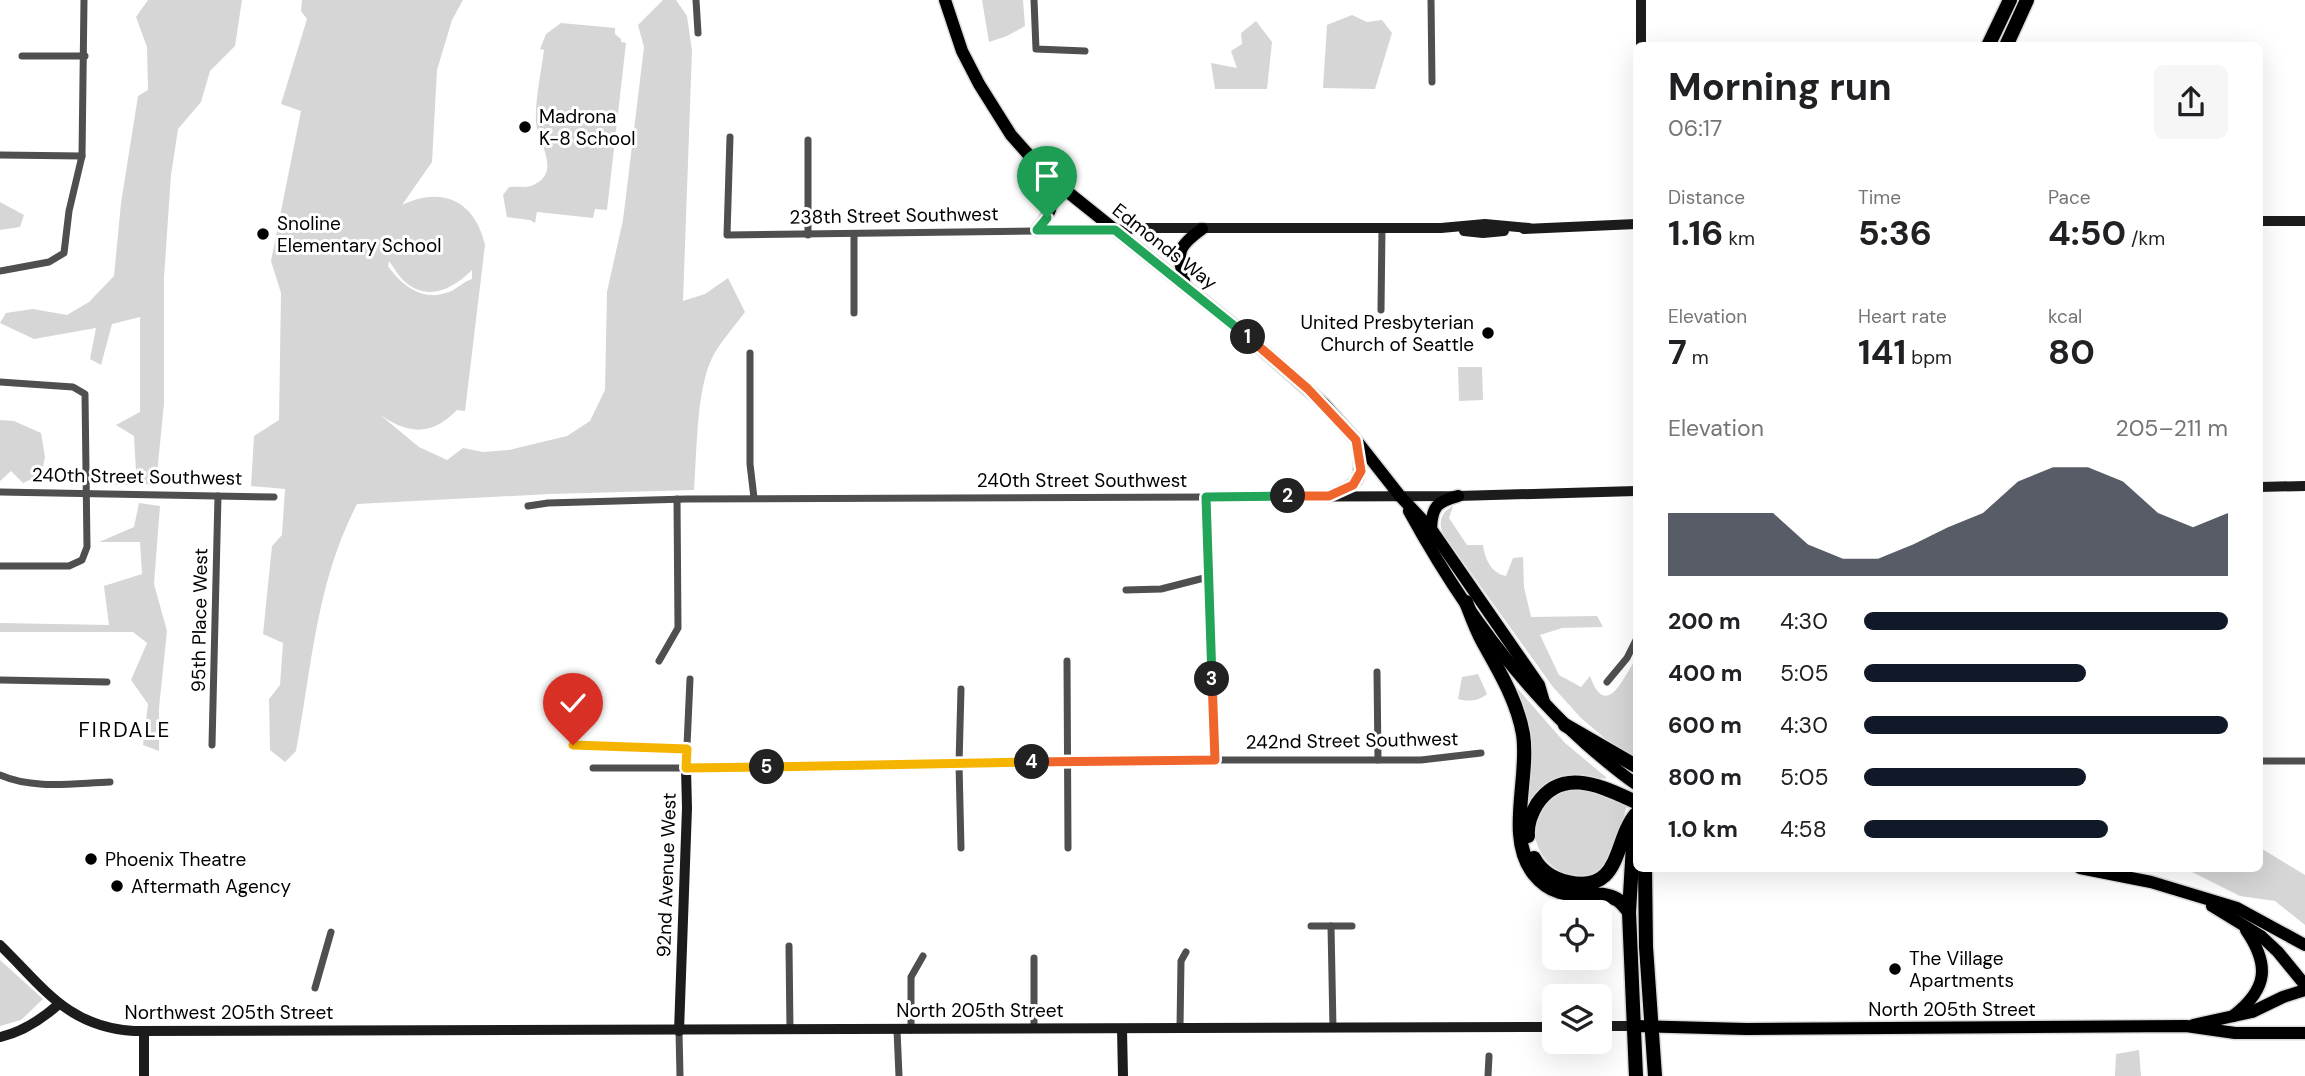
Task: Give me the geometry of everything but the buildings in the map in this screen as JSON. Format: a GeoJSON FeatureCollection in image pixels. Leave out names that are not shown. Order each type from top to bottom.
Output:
{"type":"FeatureCollection","features":[{"type":"Feature","properties":{"kind":"highway"},"geometry":{"type":"LineString","coordinates":[[1990,42],[2010,0]]}},
{"type":"Feature","properties":{"kind":"highway"},"geometry":{"type":"LineString","coordinates":[[2008,42],[2027,0]]}},
{"type":"Feature","properties":{"kind":"highway"},"geometry":{"type":"LineString","coordinates":[[1466,602],[1481,640],[1509,690],[1520,723],[1524,751],[1520,836],[1521,850],[1527,864],[1544,885],[1557,892],[1604,896],[1618,900],[1629,912]]}},
{"type":"Feature","properties":{"kind":"highway"},"geometry":{"type":"LineString","coordinates":[[1565,725],[1633,764]]}},
{"type":"Feature","properties":{"kind":"highway"},"geometry":{"type":"LineString","coordinates":[[1633,801],[1595,784],[1581,782],[1558,786],[1541,799],[1531,818],[1527,830],[1528,843],[1542,870],[1567,882],[1589,884],[1608,872],[1616,861],[1633,817]]}},
{"type":"Feature","properties":{"kind":"highway"},"geometry":{"type":"LineString","coordinates":[[1633,839],[1629,912],[1636,1076]]}},
{"type":"Feature","properties":{"kind":"highway"},"geometry":{"type":"LineString","coordinates":[[1644,872],[1655,1076]]}},
{"type":"Feature","properties":{"kind":"main road","name":"Edmonds Way"},"geometry":{"type":"LineString","coordinates":[[945,0],[962,51],[988,102],[1011,135],[1047,175],[1240,330],[1308,389],[1356,440],[1400,496],[1431,528],[1539,685],[1544,702]]}},
{"type":"Feature","properties":{"kind":"main road"},"geometry":{"type":"LineString","coordinates":[[1037,230],[1047,218],[1053,200],[1047,175]]}},
{"type":"Feature","properties":{"kind":"main road"},"geometry":{"type":"LineString","coordinates":[[1185,286],[1180,256],[1183,243],[1202,229]]}},
{"type":"Feature","properties":{"kind":"main road"},"geometry":{"type":"LineString","coordinates":[[1329,496],[1346,490],[1358,479],[1361,462],[1356,440]]}},
{"type":"Feature","properties":{"kind":"main road","name":"Edmonds Way"},"geometry":{"type":"LineString","coordinates":[[1400,496],[1421,534],[1466,602],[1534,694],[1616,771],[1633,782]]}},
{"type":"Feature","properties":{"kind":"main road"},"geometry":{"type":"LineString","coordinates":[[1431,528],[1433,511],[1438,504],[1458,496]]}},
{"type":"Feature","properties":{"kind":"main road"},"geometry":{"type":"LineString","coordinates":[[2100,872],[2151,882],[2203,900],[2237,908],[2305,945]]}},
{"type":"Feature","properties":{"kind":"main road"},"geometry":{"type":"LineString","coordinates":[[2186,1026],[2252,1012],[2305,987],[2273,947],[2203,900]]}},
{"type":"Feature","properties":{"kind":"main road"},"geometry":{"type":"LineString","coordinates":[[2231,1018],[2250,1001],[2259,987],[2263,973],[2260,954],[2242,924]]}},
{"type":"Feature","properties":{"kind":"main road","name":"North 205th Street"},"geometry":{"type":"LineString","coordinates":[[1634,1026],[2186,1026],[2235,1033],[2305,1032]]}},
{"type":"Feature","properties":{"kind":"street"},"geometry":{"type":"LineString","coordinates":[[0,271],[49,262],[64,254],[69,211],[82,156],[84,0]]}},
{"type":"Feature","properties":{"kind":"street"},"geometry":{"type":"LineString","coordinates":[[696,0],[698,33]]}},
{"type":"Feature","properties":{"kind":"street"},"geometry":{"type":"LineString","coordinates":[[1034,0],[1036,49],[1085,51]]}},
{"type":"Feature","properties":{"kind":"street"},"geometry":{"type":"LineString","coordinates":[[1431,0],[1432,82]]}},
{"type":"Feature","properties":{"kind":"street"},"geometry":{"type":"LineString","coordinates":[[1641,0],[1642,42]]}},
{"type":"Feature","properties":{"kind":"street"},"geometry":{"type":"LineString","coordinates":[[22,57],[85,56]]}},
{"type":"Feature","properties":{"kind":"street","name":"238th Street Southwest"},"geometry":{"type":"LineString","coordinates":[[730,137],[727,235],[1441,228],[1485,224],[1529,228],[1633,225]]}},
{"type":"Feature","properties":{"kind":"street"},"geometry":{"type":"LineString","coordinates":[[808,140],[808,235]]}},
{"type":"Feature","properties":{"kind":"street"},"geometry":{"type":"LineString","coordinates":[[0,155],[82,156]]}},
{"type":"Feature","properties":{"kind":"street"},"geometry":{"type":"LineString","coordinates":[[2263,221],[2305,222]]}},
{"type":"Feature","properties":{"kind":"street"},"geometry":{"type":"LineString","coordinates":[[1381,310],[1382,228]]}},
{"type":"Feature","properties":{"kind":"street"},"geometry":{"type":"LineString","coordinates":[[854,235],[854,313]]}},
{"type":"Feature","properties":{"kind":"street"},"geometry":{"type":"LineString","coordinates":[[750,353],[754,498]]}},
{"type":"Feature","properties":{"kind":"street"},"geometry":{"type":"LineString","coordinates":[[0,382],[72,387],[85,394],[87,547],[82,560],[69,566],[0,566]]}},
{"type":"Feature","properties":{"kind":"street"},"geometry":{"type":"LineString","coordinates":[[2263,487],[2305,486]]}},
{"type":"Feature","properties":{"kind":"street","name":"240th Street Southwest"},"geometry":{"type":"LineString","coordinates":[[528,506],[677,499],[1458,496],[1633,491]]}},
{"type":"Feature","properties":{"kind":"street","name":"240th Street Southwest"},"geometry":{"type":"LineString","coordinates":[[0,492],[274,497]]}},
{"type":"Feature","properties":{"kind":"street","name":"95th Place West"},"geometry":{"type":"LineString","coordinates":[[212,745],[218,496]]}},
{"type":"Feature","properties":{"kind":"street"},"geometry":{"type":"LineString","coordinates":[[1206,497],[1215,760]]}},
{"type":"Feature","properties":{"kind":"street"},"geometry":{"type":"LineString","coordinates":[[659,661],[678,628],[677,499]]}},
{"type":"Feature","properties":{"kind":"street"},"geometry":{"type":"LineString","coordinates":[[1126,590],[1161,589],[1208,577]]}},
{"type":"Feature","properties":{"kind":"street"},"geometry":{"type":"LineString","coordinates":[[1607,682],[1627,658],[1633,646]]}},
{"type":"Feature","properties":{"kind":"street"},"geometry":{"type":"LineString","coordinates":[[1067,661],[1068,848]]}},
{"type":"Feature","properties":{"kind":"street"},"geometry":{"type":"LineString","coordinates":[[1377,672],[1378,760]]}},
{"type":"Feature","properties":{"kind":"street","name":"92nd Avenue West"},"geometry":{"type":"LineString","coordinates":[[679,1031],[690,679]]}},
{"type":"Feature","properties":{"kind":"street"},"geometry":{"type":"LineString","coordinates":[[0,680],[107,682]]}},
{"type":"Feature","properties":{"kind":"street"},"geometry":{"type":"LineString","coordinates":[[961,689],[961,848]]}},
{"type":"Feature","properties":{"kind":"street"},"geometry":{"type":"LineString","coordinates":[[573,745],[687,749]]}},
{"type":"Feature","properties":{"kind":"street","name":"242nd Street Southwest"},"geometry":{"type":"LineString","coordinates":[[593,768],[1420,760],[1481,753]]}},
{"type":"Feature","properties":{"kind":"street"},"geometry":{"type":"LineString","coordinates":[[2263,761],[2305,761]]}},
{"type":"Feature","properties":{"kind":"street"},"geometry":{"type":"LineString","coordinates":[[0,775],[11,780],[34,783],[110,782]]}},
{"type":"Feature","properties":{"kind":"street"},"geometry":{"type":"LineString","coordinates":[[1311,926],[1352,926]]}},
{"type":"Feature","properties":{"kind":"street"},"geometry":{"type":"LineString","coordinates":[[1331,926],[1333,1028]]}},
{"type":"Feature","properties":{"kind":"street"},"geometry":{"type":"LineString","coordinates":[[315,988],[331,932]]}},
{"type":"Feature","properties":{"kind":"street","name":"Northwest 205th Street"},"geometry":{"type":"LineString","coordinates":[[0,945],[75,1016],[114,1030],[405,1029]]}},
{"type":"Feature","properties":{"kind":"street"},"geometry":{"type":"LineString","coordinates":[[789,946],[790,1030]]}},
{"type":"Feature","properties":{"kind":"street"},"geometry":{"type":"LineString","coordinates":[[1180,1028],[1181,961],[1186,952]]}},
{"type":"Feature","properties":{"kind":"street"},"geometry":{"type":"LineString","coordinates":[[911,1030],[911,977],[923,956]]}},
{"type":"Feature","properties":{"kind":"street"},"geometry":{"type":"LineString","coordinates":[[1034,958],[1034,1029]]}},
{"type":"Feature","properties":{"kind":"street"},"geometry":{"type":"LineString","coordinates":[[0,1037],[44,1018],[60,1004]]}},
{"type":"Feature","properties":{"kind":"street","name":"North 205th Street"},"geometry":{"type":"LineString","coordinates":[[1612,1026],[1634,1026]]}},
{"type":"Feature","properties":{"kind":"street","name":"North 205th Street"},"geometry":{"type":"LineString","coordinates":[[405,1029],[679,1031],[1542,1027]]}},
{"type":"Feature","properties":{"kind":"street"},"geometry":{"type":"LineString","coordinates":[[1122,1028],[1123,1076]]}},
{"type":"Feature","properties":{"kind":"street"},"geometry":{"type":"LineString","coordinates":[[897,1030],[899,1076]]}},
{"type":"Feature","properties":{"kind":"street"},"geometry":{"type":"LineString","coordinates":[[144,1031],[144,1076]]}},
{"type":"Feature","properties":{"kind":"street"},"geometry":{"type":"LineString","coordinates":[[679,1031],[680,1076]]}},
{"type":"Feature","properties":{"kind":"street"},"geometry":{"type":"LineString","coordinates":[[1488,1076],[1489,1056]]}},
{"type":"Feature","properties":{"kind":"shaded area"},"geometry":{"type":"Polygon","coordinates":[[[148,0],[242,0],[235,46],[210,71],[201,102],[178,129],[171,175],[164,277],[164,403],[156,484],[115,485],[119,476],[136,471],[134,436],[116,425],[140,412],[140,317],[112,324],[101,365],[90,359],[96,328],[34,339],[0,323],[6,313],[33,309],[67,315],[89,302],[114,276],[121,203],[138,96],[148,90],[147,47],[136,17],[148,0]]]}},
{"type":"Feature","properties":{"kind":"shaded area"},"geometry":{"type":"Polygon","coordinates":[[[302,0],[463,0],[452,20],[437,70],[432,162],[402,205],[430,197],[443,197],[454,201],[473,217],[485,245],[465,411],[457,410],[438,425],[419,430],[399,426],[379,414],[419,447],[447,460],[463,448],[483,452],[509,450],[567,436],[590,421],[605,390],[607,292],[623,220],[644,47],[638,25],[663,0],[676,0],[687,16],[692,51],[683,301],[705,294],[728,278],[745,312],[716,350],[707,369],[700,403],[694,490],[357,504],[332,564],[317,625],[296,751],[285,762],[270,750],[269,699],[280,685],[283,643],[263,634],[272,546],[282,535],[285,489],[251,486],[254,436],[279,420],[281,293],[271,261],[301,111],[281,104],[307,19],[301,11],[302,0]],[[389,261],[388,266],[407,286],[430,295],[449,292],[472,279],[472,270],[447,288],[420,291],[402,279],[389,261]]]}},
{"type":"Feature","properties":{"kind":"shaded area"},"geometry":{"type":"Polygon","coordinates":[[[982,0],[1023,0],[1025,26],[989,42],[982,0]]]}},
{"type":"Feature","properties":{"kind":"shaded area"},"geometry":{"type":"Polygon","coordinates":[[[1352,15],[1367,22],[1382,20],[1392,33],[1375,89],[1323,88],[1327,25],[1352,15]]]}},
{"type":"Feature","properties":{"kind":"shaded area"},"geometry":{"type":"Polygon","coordinates":[[[1256,21],[1272,42],[1267,89],[1215,89],[1211,63],[1237,68],[1231,51],[1242,44],[1241,33],[1256,21]]]}},
{"type":"Feature","properties":{"kind":"shaded area"},"geometry":{"type":"Polygon","coordinates":[[[561,23],[615,28],[615,34],[621,42],[626,43],[607,210],[595,209],[593,218],[537,212],[535,223],[507,217],[503,195],[509,187],[531,186],[541,181],[546,174],[546,157],[536,122],[544,50],[540,49],[546,34],[561,23]]]}},
{"type":"Feature","properties":{"kind":"shaded area"},"geometry":{"type":"Polygon","coordinates":[[[0,202],[24,215],[20,227],[0,230],[0,202]]]}},
{"type":"Feature","properties":{"kind":"shaded area"},"geometry":{"type":"Polygon","coordinates":[[[1458,367],[1482,367],[1483,400],[1459,401],[1458,367]]]}},
{"type":"Feature","properties":{"kind":"shaded area"},"geometry":{"type":"Polygon","coordinates":[[[0,420],[14,421],[41,433],[45,457],[41,475],[23,483],[11,471],[0,481],[0,420]]]}},
{"type":"Feature","properties":{"kind":"shaded area"},"geometry":{"type":"Polygon","coordinates":[[[139,503],[160,506],[154,584],[167,631],[159,708],[159,751],[143,745],[148,704],[131,680],[147,643],[133,632],[0,632],[0,623],[109,625],[104,586],[142,574],[140,542],[99,542],[134,527],[139,503]]]}},
{"type":"Feature","properties":{"kind":"shaded area"},"geometry":{"type":"Polygon","coordinates":[[[1453,506],[1449,518],[1467,545],[1483,545],[1487,560],[1496,572],[1506,576],[1513,558],[1523,557],[1524,587],[1531,617],[1597,616],[1603,627],[1562,628],[1540,635],[1559,675],[1581,687],[1590,676],[1602,695],[1614,692],[1633,664],[1633,758],[1581,718],[1553,687],[1443,534],[1441,525],[1446,511],[1453,506]]]}},
{"type":"Feature","properties":{"kind":"shaded area"},"geometry":{"type":"Polygon","coordinates":[[[1478,674],[1487,694],[1474,700],[1458,699],[1462,677],[1478,674]]]}},
{"type":"Feature","properties":{"kind":"shaded area"},"geometry":{"type":"Polygon","coordinates":[[[1517,688],[1565,743],[1607,778],[1575,774],[1557,779],[1535,796],[1526,813],[1517,688]]]}},
{"type":"Feature","properties":{"kind":"shaded area"},"geometry":{"type":"Polygon","coordinates":[[[1582,786],[1627,804],[1619,840],[1610,860],[1594,873],[1577,876],[1560,871],[1547,860],[1537,845],[1535,828],[1540,810],[1556,794],[1582,786]]]}},
{"type":"Feature","properties":{"kind":"shaded area"},"geometry":{"type":"Polygon","coordinates":[[[2263,849],[2305,875],[2305,925],[2275,901],[2240,896],[2192,872],[2263,872],[2263,849]]]}},
{"type":"Feature","properties":{"kind":"shaded area"},"geometry":{"type":"Polygon","coordinates":[[[0,960],[43,999],[21,1020],[0,1026],[0,960]]]}},
{"type":"Feature","properties":{"kind":"shaded area"},"geometry":{"type":"Polygon","coordinates":[[[2139,1050],[2141,1076],[2115,1076],[2116,1054],[2139,1050]]]}},
{"type":"Feature","properties":{"kind":"place","name":"Madrona K-8 School"},"geometry":{"type":"Point","coordinates":[525,127]}},
{"type":"Feature","properties":{"kind":"place","name":"Snoline Elementary School"},"geometry":{"type":"Point","coordinates":[263,234]}},
{"type":"Feature","properties":{"kind":"place","name":"United Presbyterian Church of Seattle"},"geometry":{"type":"Point","coordinates":[1488,333]}},
{"type":"Feature","properties":{"kind":"place","name":"Phoenix Theatre"},"geometry":{"type":"Point","coordinates":[91,859]}},
{"type":"Feature","properties":{"kind":"place","name":"Aftermath Agency"},"geometry":{"type":"Point","coordinates":[117,886]}},
{"type":"Feature","properties":{"kind":"place","name":"The Village Apartments"},"geometry":{"type":"Point","coordinates":[1895,969]}},
{"type":"Feature","properties":{"kind":"district","name":"FIRDALE"},"geometry":{"type":"Point","coordinates":[125,730]}},
{"type":"Feature","properties":{"kind":"route"},"geometry":{"type":"LineString","coordinates":[[573,745],[687,749],[686,768],[1215,760],[1206,497],[1329,496],[1346,490],[1358,479],[1361,471],[1356,440],[1324,404],[1260,347],[1115,230],[1037,230],[1047,218]]}}]}
